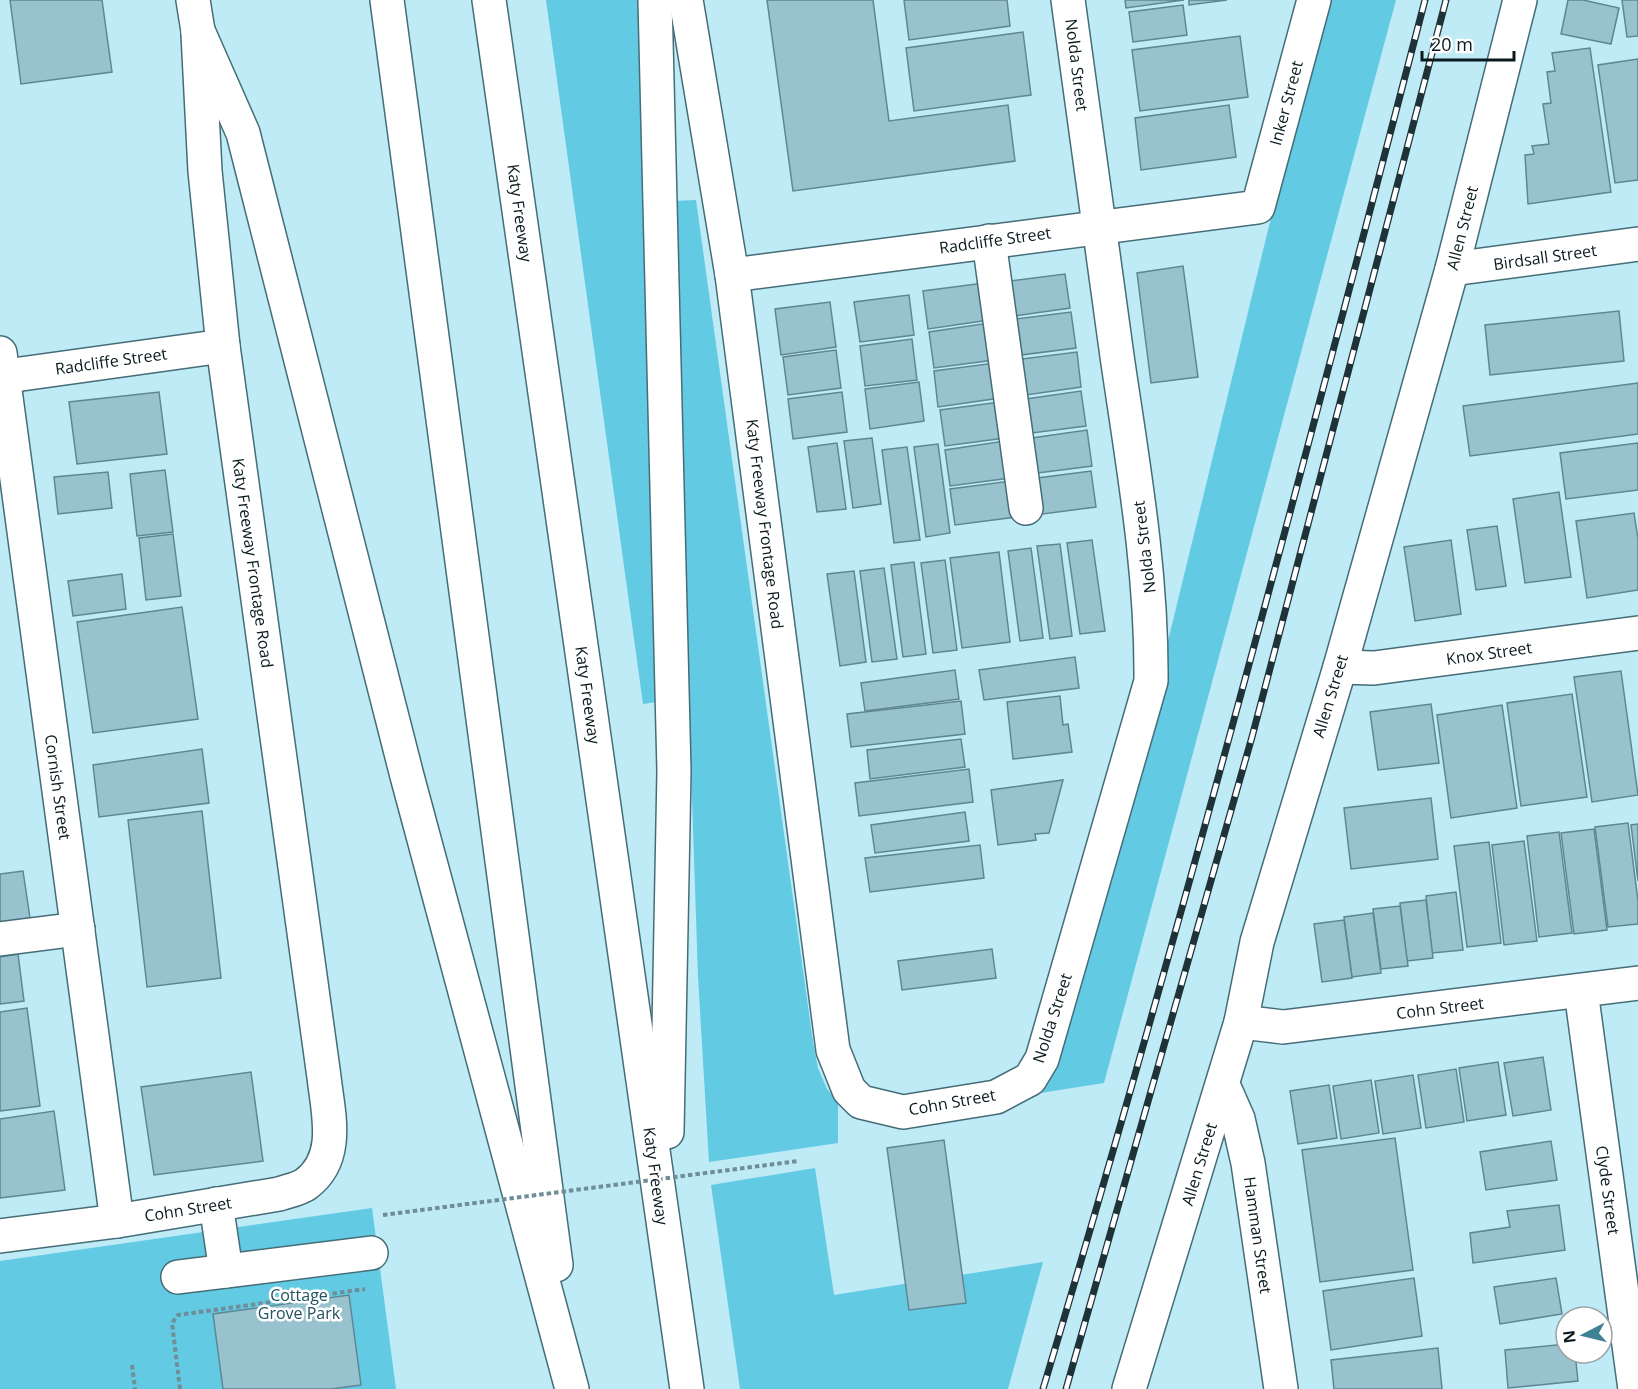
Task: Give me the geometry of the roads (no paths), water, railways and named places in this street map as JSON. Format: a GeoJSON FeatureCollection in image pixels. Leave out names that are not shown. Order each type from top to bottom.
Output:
{"type":"FeatureCollection","features":[{"type":"Feature","properties":{"kind":"main road"},"geometry":{"type":"LineString","coordinates":[[387,0],[573,1389]]}},
{"type":"Feature","properties":{"kind":"main road","name":"Katy Freeway"},"geometry":{"type":"LineString","coordinates":[[489,0],[687,1389]]}},
{"type":"Feature","properties":{"kind":"main road"},"geometry":{"type":"LineString","coordinates":[[655,0],[674,771],[665,1233]]}},
{"type":"Feature","properties":{"kind":"main road","name":"Katy Freeway Frontage Road"},"geometry":{"type":"LineString","coordinates":[[686,0],[732,275],[833,1050]]}},
{"type":"Feature","properties":{"kind":"main road","name":"Nolda Street"},"geometry":{"type":"LineString","coordinates":[[1030,1079],[1042,1059],[1151,681],[1152,618],[1146,550],[1098,226],[1068,0]]}},
{"type":"Feature","properties":{"kind":"main road","name":"Inker Street"},"geometry":{"type":"LineString","coordinates":[[1258,207],[1314,0]]}},
{"type":"Feature","properties":{"kind":"main road","name":"Allen Street"},"geometry":{"type":"LineString","coordinates":[[1129,1389],[1241,1022],[1257,942],[1340,667],[1452,269],[1520,0]]}},
{"type":"Feature","properties":{"kind":"main road"},"geometry":{"type":"LineString","coordinates":[[196,15],[243,133],[406,776],[573,1389]]}},
{"type":"Feature","properties":{"kind":"main road","name":"Katy Freeway Frontage Road"},"geometry":{"type":"LineString","coordinates":[[196,15],[205,171],[223,346],[330,1123]]}},
{"type":"Feature","properties":{"kind":"main road","name":"Radcliffe Street"},"geometry":{"type":"LineString","coordinates":[[732,275],[1258,207]]}},
{"type":"Feature","properties":{"kind":"main road"},"geometry":{"type":"LineString","coordinates":[[990,241],[1026,508]]}},
{"type":"Feature","properties":{"kind":"main road","name":"Birdsall Street"},"geometry":{"type":"LineString","coordinates":[[1452,269],[1638,244]]}},
{"type":"Feature","properties":{"kind":"main road","name":"Radcliffe Street"},"geometry":{"type":"LineString","coordinates":[[1,369],[223,346]]}},
{"type":"Feature","properties":{"kind":"main road","name":"Cornish Street"},"geometry":{"type":"LineString","coordinates":[[1,369],[117,1221]]}},
{"type":"Feature","properties":{"kind":"main road","name":"Knox Street"},"geometry":{"type":"LineString","coordinates":[[1340,667],[1374,668],[1638,633]]}},
{"type":"Feature","properties":{"kind":"main road"},"geometry":{"type":"LineString","coordinates":[[0,939],[78,929]]}},
{"type":"Feature","properties":{"kind":"main road","name":"Cohn Street"},"geometry":{"type":"LineString","coordinates":[[1241,1022],[1283,1027],[1638,983]]}},
{"type":"Feature","properties":{"kind":"main road","name":"Clyde Street"},"geometry":{"type":"LineString","coordinates":[[1581,991],[1635,1389]]}},
{"type":"Feature","properties":{"kind":"main road","name":"Cohn Street"},"geometry":{"type":"LineString","coordinates":[[833,1050],[849,1090],[861,1102],[903,1112],[996,1097],[1030,1079]]}},
{"type":"Feature","properties":{"kind":"main road","name":"Hamman Street"},"geometry":{"type":"LineString","coordinates":[[1223,1085],[1238,1119],[1248,1163],[1281,1389]]}},
{"type":"Feature","properties":{"kind":"main road","name":"Cohn Street"},"geometry":{"type":"LineString","coordinates":[[0,1236],[117,1221],[279,1194],[305,1185],[315,1175],[330,1146],[330,1123]]}},
{"type":"Feature","properties":{"kind":"main road"},"geometry":{"type":"LineString","coordinates":[[216,1204],[226,1271]]}},
{"type":"Feature","properties":{"kind":"main road"},"geometry":{"type":"LineString","coordinates":[[178,1277],[371,1253]]}},
{"type":"Feature","properties":{"kind":"railway"},"geometry":{"type":"LineString","coordinates":[[1043,1389],[1193,870],[1334,349],[1425,0]]}},
{"type":"Feature","properties":{"kind":"railway"},"geometry":{"type":"LineString","coordinates":[[1066,1389],[1252,737],[1446,0]]}},
{"type":"Feature","properties":{"kind":"park label","name":"Cottage Grove Park"},"geometry":{"type":"Point","coordinates":[299,1304]}}]}
